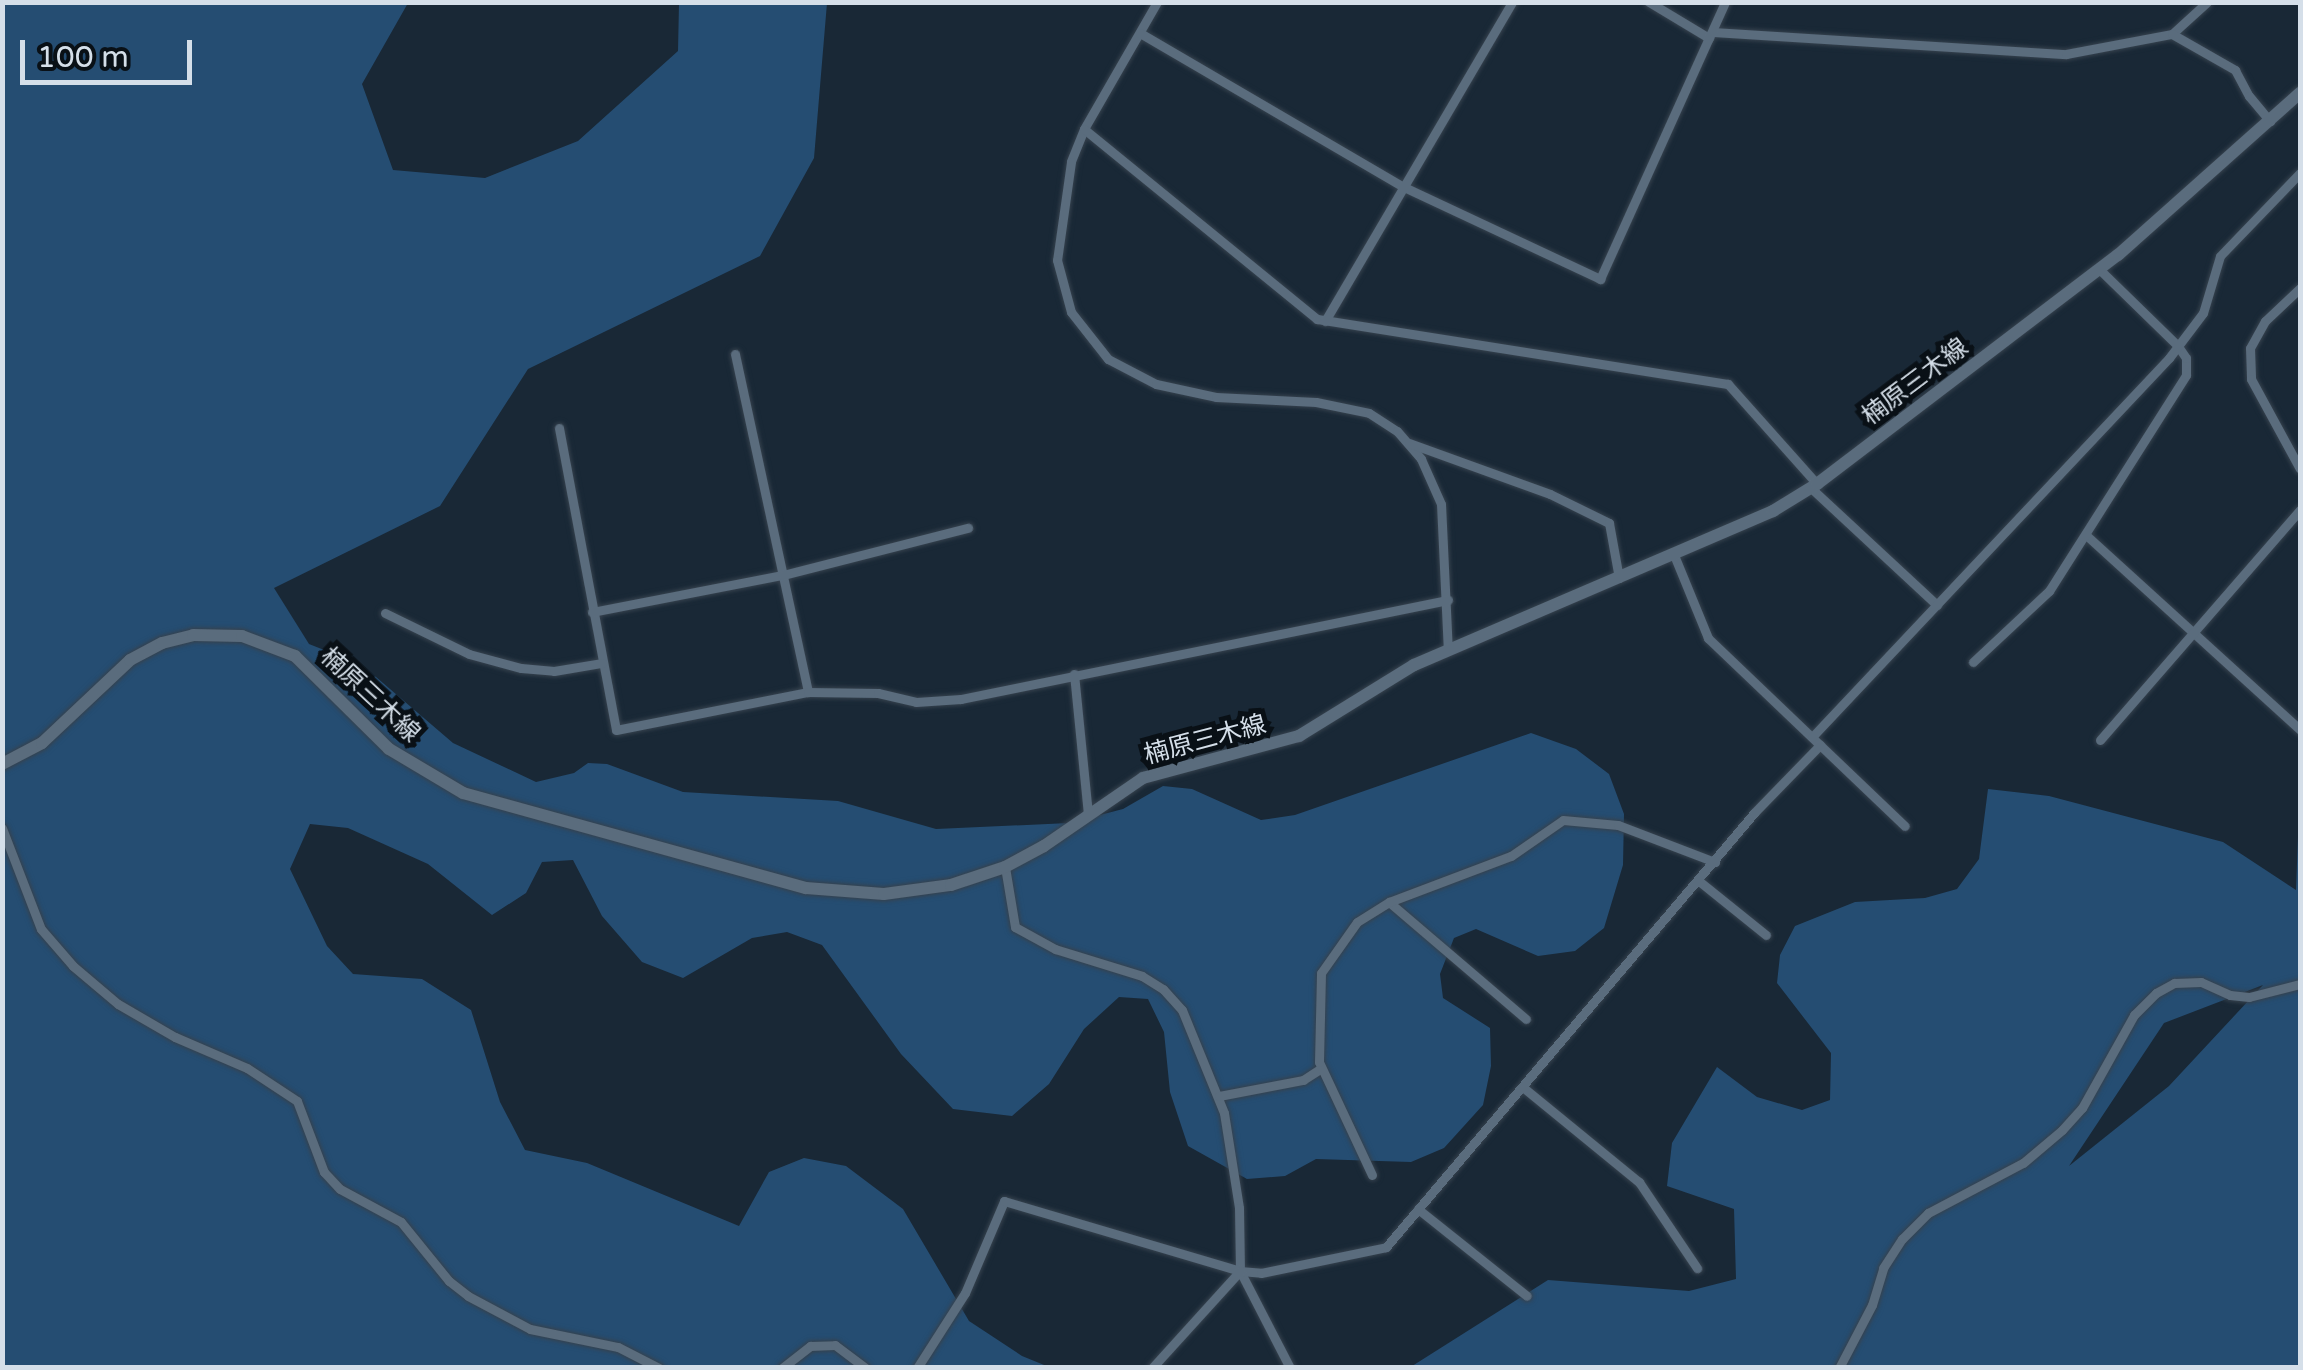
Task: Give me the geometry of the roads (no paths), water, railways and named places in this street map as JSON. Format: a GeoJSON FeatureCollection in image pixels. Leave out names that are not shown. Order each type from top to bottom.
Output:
{"type":"FeatureCollection","features":[{"type":"Feature","properties":{"kind":"main road","name":"楠原三木線"},"geometry":{"type":"LineString","coordinates":[[2,764],[42,743],[130,660],[162,643],[218,633],[269,642],[295,656],[389,748],[463,793],[502,806],[806,888],[846,893],[918,890],[1006,867],[1143,778],[1299,736],[1371,688],[1448,650],[1774,511],[1814,486],[2099,269],[2300,93]]}},
{"type":"Feature","properties":{"kind":"street"},"geometry":{"type":"LineString","coordinates":[[1157,2],[1084,129],[1071,162],[1057,260],[1071,312],[1108,359],[1128,373],[1195,394],[1316,402],[1369,413],[1406,442],[1421,459],[1441,504],[1448,650]]}},
{"type":"Feature","properties":{"kind":"street"},"geometry":{"type":"LineString","coordinates":[[1325,321],[1512,2]]}},
{"type":"Feature","properties":{"kind":"street"},"geometry":{"type":"LineString","coordinates":[[1649,2],[1711,35],[2066,54],[2172,34],[2208,2]]}},
{"type":"Feature","properties":{"kind":"street"},"geometry":{"type":"LineString","coordinates":[[1140,33],[1404,187],[1600,280],[1726,2]]}},
{"type":"Feature","properties":{"kind":"street"},"geometry":{"type":"LineString","coordinates":[[2172,34],[2236,70],[2249,96],[2270,121]]}},
{"type":"Feature","properties":{"kind":"street"},"geometry":{"type":"LineString","coordinates":[[1084,129],[1325,321],[1728,384],[1814,486],[1937,605]]}},
{"type":"Feature","properties":{"kind":"street"},"geometry":{"type":"LineString","coordinates":[[917,1368],[964,1293],[1004,1202],[1240,1271],[1261,1272],[1386,1247],[1816,741],[2178,346],[2203,313],[2220,256],[2300,173]]}},
{"type":"Feature","properties":{"kind":"street"},"geometry":{"type":"LineString","coordinates":[[1974,662],[2049,591],[2186,374],[2186,358],[2178,346],[2099,269]]}},
{"type":"Feature","properties":{"kind":"street"},"geometry":{"type":"LineString","coordinates":[[2300,288],[2265,321],[2250,348],[2251,379],[2300,469]]}},
{"type":"Feature","properties":{"kind":"street"},"geometry":{"type":"LineString","coordinates":[[734,354],[808,692]]}},
{"type":"Feature","properties":{"kind":"street"},"geometry":{"type":"LineString","coordinates":[[559,428],[616,730],[808,692],[878,693],[916,702],[942,702],[1448,600]]}},
{"type":"Feature","properties":{"kind":"street"},"geometry":{"type":"LineString","coordinates":[[1406,442],[1550,494],[1609,523],[1618,578]]}},
{"type":"Feature","properties":{"kind":"street"},"geometry":{"type":"LineString","coordinates":[[2100,740],[2300,510]]}},
{"type":"Feature","properties":{"kind":"street"},"geometry":{"type":"LineString","coordinates":[[592,612],[783,575],[968,528]]}},
{"type":"Feature","properties":{"kind":"street"},"geometry":{"type":"LineString","coordinates":[[2086,535],[2300,730]]}},
{"type":"Feature","properties":{"kind":"street"},"geometry":{"type":"LineString","coordinates":[[1674,554],[1708,638],[1905,826]]}},
{"type":"Feature","properties":{"kind":"street"},"geometry":{"type":"LineString","coordinates":[[384,613],[470,654],[521,668],[554,671],[602,664]]}},
{"type":"Feature","properties":{"kind":"street"},"geometry":{"type":"LineString","coordinates":[[1074,674],[1088,814]]}},
{"type":"Feature","properties":{"kind":"street"},"geometry":{"type":"LineString","coordinates":[[1372,1174],[1320,1068],[1321,973],[1357,922],[1389,902],[1511,856],[1563,820],[1618,825],[1714,862]]}},
{"type":"Feature","properties":{"kind":"street"},"geometry":{"type":"LineString","coordinates":[[2,828],[41,929],[73,966],[118,1004],[175,1037],[248,1068],[297,1101],[324,1172],[340,1189],[402,1222],[449,1281],[468,1296],[530,1328],[618,1348],[659,1368]]}},
{"type":"Feature","properties":{"kind":"street"},"geometry":{"type":"LineString","coordinates":[[1006,867],[1015,927],[1055,949],[1142,976],[1163,989],[1182,1010],[1219,1096],[1232,1149],[1240,1271],[1290,1368]]}},
{"type":"Feature","properties":{"kind":"street"},"geometry":{"type":"LineString","coordinates":[[1699,881],[1766,935]]}},
{"type":"Feature","properties":{"kind":"street"},"geometry":{"type":"LineString","coordinates":[[1389,902],[1526,1019]]}},
{"type":"Feature","properties":{"kind":"street"},"geometry":{"type":"LineString","coordinates":[[1839,1368],[1872,1304],[1884,1268],[1902,1239],[1928,1214],[2023,1162],[2062,1130],[2082,1108],[2134,1015],[2156,993],[2174,983],[2201,982],[2230,995],[2249,997],[2300,984]]}},
{"type":"Feature","properties":{"kind":"street"},"geometry":{"type":"LineString","coordinates":[[1219,1096],[1288,1084],[1320,1068]]}},
{"type":"Feature","properties":{"kind":"street"},"geometry":{"type":"LineString","coordinates":[[1524,1088],[1639,1182],[1697,1268]]}},
{"type":"Feature","properties":{"kind":"street"},"geometry":{"type":"LineString","coordinates":[[1418,1209],[1527,1296]]}},
{"type":"Feature","properties":{"kind":"street"},"geometry":{"type":"LineString","coordinates":[[1152,1368],[1240,1271]]}},
{"type":"Feature","properties":{"kind":"street"},"geometry":{"type":"LineString","coordinates":[[782,1368],[810,1346],[835,1344],[865,1368]]}}]}
